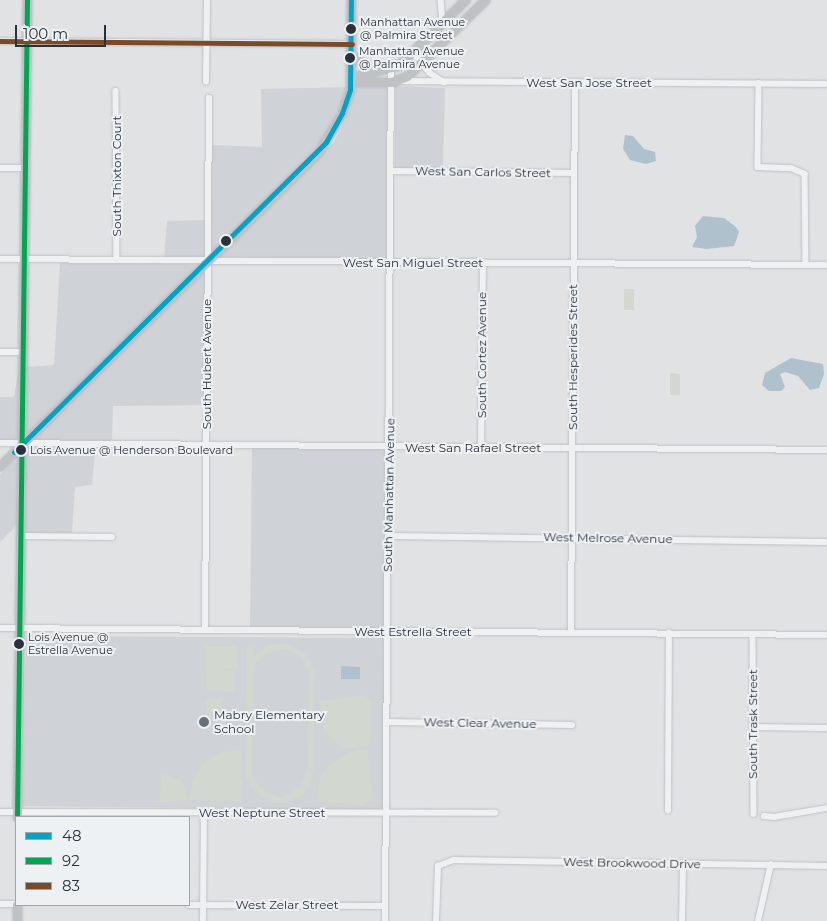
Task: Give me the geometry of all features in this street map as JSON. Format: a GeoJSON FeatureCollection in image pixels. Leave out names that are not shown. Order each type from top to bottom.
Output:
{"type":"FeatureCollection","features":[{"type":"Feature","properties":{"kind":"street"},"geometry":{"type":"LineString","coordinates":[[17,815],[21,628],[27,0]]}},
{"type":"Feature","properties":{"kind":"street"},"geometry":{"type":"LineString","coordinates":[[206,82],[207,0]]}},
{"type":"Feature","properties":{"kind":"street"},"geometry":{"type":"LineString","coordinates":[[0,466],[319,151],[342,113],[351,82],[352,0]]}},
{"type":"Feature","properties":{"kind":"street"},"geometry":{"type":"LineString","coordinates":[[441,0],[443,22]]}},
{"type":"Feature","properties":{"kind":"street"},"geometry":{"type":"LineString","coordinates":[[351,82],[360,75],[391,68],[412,52],[465,0]]}},
{"type":"Feature","properties":{"kind":"street"},"geometry":{"type":"LineString","coordinates":[[394,82],[423,64],[485,0]]}},
{"type":"Feature","properties":{"kind":"street"},"geometry":{"type":"LineString","coordinates":[[0,41],[352,44]]}},
{"type":"Feature","properties":{"kind":"street"},"geometry":{"type":"LineString","coordinates":[[412,52],[444,82]]}},
{"type":"Feature","properties":{"kind":"street"},"geometry":{"type":"LineString","coordinates":[[352,55],[364,65],[391,68]]}},
{"type":"Feature","properties":{"kind":"street","name":"South Manhattan Avenue"},"geometry":{"type":"LineString","coordinates":[[385,921],[394,82],[391,68]]}},
{"type":"Feature","properties":{"kind":"street","name":"West San Jose Street"},"geometry":{"type":"LineString","coordinates":[[351,82],[827,84]]}},
{"type":"Feature","properties":{"kind":"street","name":"South Hesperides Street"},"geometry":{"type":"LineString","coordinates":[[571,632],[575,83]]}},
{"type":"Feature","properties":{"kind":"street"},"geometry":{"type":"LineString","coordinates":[[759,84],[758,167],[791,168],[805,174],[806,265]]}},
{"type":"Feature","properties":{"kind":"street","name":"South Thixton Court"},"geometry":{"type":"LineString","coordinates":[[116,91],[117,260]]}},
{"type":"Feature","properties":{"kind":"street","name":"South Hubert Avenue"},"geometry":{"type":"LineString","coordinates":[[205,630],[209,98]]}},
{"type":"Feature","properties":{"kind":"street"},"geometry":{"type":"LineString","coordinates":[[0,168],[25,168]]}},
{"type":"Feature","properties":{"kind":"street","name":"West San Carlos Street"},"geometry":{"type":"LineString","coordinates":[[392,171],[574,173]]}},
{"type":"Feature","properties":{"kind":"street","name":"West San Miguel Street"},"geometry":{"type":"LineString","coordinates":[[0,259],[827,265]]}},
{"type":"Feature","properties":{"kind":"street","name":"South Cortez Avenue"},"geometry":{"type":"LineString","coordinates":[[481,448],[483,263]]}},
{"type":"Feature","properties":{"kind":"street"},"geometry":{"type":"LineString","coordinates":[[0,352],[23,352]]}},
{"type":"Feature","properties":{"kind":"street","name":"West San Rafael Street"},"geometry":{"type":"LineString","coordinates":[[0,444],[827,450]]}},
{"type":"Feature","properties":{"kind":"street"},"geometry":{"type":"LineString","coordinates":[[22,536],[112,537]]}},
{"type":"Feature","properties":{"kind":"street","name":"West Melrose Avenue"},"geometry":{"type":"LineString","coordinates":[[389,536],[572,537],[827,542]]}},
{"type":"Feature","properties":{"kind":"street","name":"West Estrella Street"},"geometry":{"type":"LineString","coordinates":[[0,628],[387,633],[571,632],[827,635]]}},
{"type":"Feature","properties":{"kind":"street"},"geometry":{"type":"LineString","coordinates":[[668,811],[669,633]]}},
{"type":"Feature","properties":{"kind":"street","name":"South Trask Street"},"geometry":{"type":"LineString","coordinates":[[753,634],[754,814]]}},
{"type":"Feature","properties":{"kind":"street","name":"West Clear Avenue"},"geometry":{"type":"LineString","coordinates":[[388,722],[572,725]]}},
{"type":"Feature","properties":{"kind":"street"},"geometry":{"type":"LineString","coordinates":[[753,727],[827,728]]}},
{"type":"Feature","properties":{"kind":"street"},"geometry":{"type":"LineString","coordinates":[[764,816],[774,817],[827,808]]}},
{"type":"Feature","properties":{"kind":"street","name":"West Neptune Street"},"geometry":{"type":"LineString","coordinates":[[0,812],[17,815],[495,813]]}},
{"type":"Feature","properties":{"kind":"street"},"geometry":{"type":"LineString","coordinates":[[203,921],[204,813]]}},
{"type":"Feature","properties":{"kind":"street","name":"West Brookwood Drive"},"geometry":{"type":"LineString","coordinates":[[436,921],[438,866],[454,860],[827,866]]}},
{"type":"Feature","properties":{"kind":"street"},"geometry":{"type":"LineString","coordinates":[[682,921],[683,864]]}},
{"type":"Feature","properties":{"kind":"street"},"geometry":{"type":"LineString","coordinates":[[758,921],[771,864]]}},
{"type":"Feature","properties":{"kind":"street"},"geometry":{"type":"LineString","coordinates":[[0,904],[15,904]]}},
{"type":"Feature","properties":{"kind":"street","name":"West Zelar Street"},"geometry":{"type":"LineString","coordinates":[[190,904],[385,906]]}},
{"type":"Feature","properties":{"kind":"street"},"geometry":{"type":"LineString","coordinates":[[17,906],[17,921]]}},
{"type":"Feature","properties":{"kind":"shaded area"},"geometry":{"type":"Polygon","coordinates":[[[389,86],[387,259],[216,257],[334,142],[348,115],[356,87],[389,86]]]}},
{"type":"Feature","properties":{"kind":"shaded area"},"geometry":{"type":"Polygon","coordinates":[[[395,86],[445,88],[443,168],[395,168],[395,86]]]}},
{"type":"Feature","properties":{"kind":"shaded area"},"geometry":{"type":"Polygon","coordinates":[[[350,87],[329,137],[211,253],[212,145],[262,147],[261,89],[350,87]]]}},
{"type":"Feature","properties":{"kind":"shaded area"},"geometry":{"type":"Polygon","coordinates":[[[205,220],[205,257],[164,257],[167,221],[205,220]]]}},
{"type":"Feature","properties":{"kind":"shaded area"},"geometry":{"type":"Polygon","coordinates":[[[60,263],[200,264],[26,436],[26,367],[54,365],[60,263]]]}},
{"type":"Feature","properties":{"kind":"shaded area"},"geometry":{"type":"Polygon","coordinates":[[[205,268],[203,405],[113,406],[112,441],[31,440],[205,268]]]}},
{"type":"Feature","properties":{"kind":"shaded area"},"geometry":{"type":"Polygon","coordinates":[[[624,289],[634,289],[634,310],[624,310],[624,289]]]}},
{"type":"Feature","properties":{"kind":"shaded area"},"geometry":{"type":"Polygon","coordinates":[[[19,367],[20,440],[0,440],[0,397],[14,397],[19,367]]]}},
{"type":"Feature","properties":{"kind":"shaded area"},"geometry":{"type":"Polygon","coordinates":[[[670,373],[680,374],[680,395],[670,395],[670,373]]]}},
{"type":"Feature","properties":{"kind":"shaded area"},"geometry":{"type":"Polygon","coordinates":[[[252,446],[390,447],[387,633],[250,631],[252,446]]]}},
{"type":"Feature","properties":{"kind":"shaded area"},"geometry":{"type":"Polygon","coordinates":[[[26,447],[109,448],[95,451],[92,485],[75,487],[72,533],[25,533],[26,447]]]}},
{"type":"Feature","properties":{"kind":"shaded area"},"geometry":{"type":"Polygon","coordinates":[[[14,461],[17,463],[17,525],[0,542],[0,475],[14,461]]]}},
{"type":"Feature","properties":{"kind":"shaded area","name":"Mabry Elementary School"},"geometry":{"type":"Polygon","coordinates":[[[26,636],[383,638],[386,810],[23,806],[26,636]]]}},
{"type":"Feature","properties":{"kind":"shaded area"},"geometry":{"type":"Polygon","coordinates":[[[285,643],[305,653],[315,671],[314,770],[310,784],[303,795],[287,802],[274,803],[255,792],[245,774],[247,647],[253,647],[253,657],[267,646],[285,643]],[[285,649],[265,654],[255,664],[253,675],[252,776],[263,791],[280,797],[300,788],[308,770],[309,672],[301,657],[285,649]]]}},
{"type":"Feature","properties":{"kind":"shaded area"},"geometry":{"type":"Polygon","coordinates":[[[205,646],[238,646],[238,669],[210,669],[235,670],[235,692],[207,691],[205,646]]]}},
{"type":"Feature","properties":{"kind":"shaded area"},"geometry":{"type":"Polygon","coordinates":[[[364,695],[371,701],[371,742],[367,746],[348,749],[334,741],[323,729],[320,701],[364,695]]]}},
{"type":"Feature","properties":{"kind":"shaded area"},"geometry":{"type":"Polygon","coordinates":[[[222,698],[222,718],[207,718],[206,699],[222,698]]]}},
{"type":"Feature","properties":{"kind":"shaded area"},"geometry":{"type":"Polygon","coordinates":[[[367,748],[373,798],[363,806],[317,800],[320,779],[328,766],[350,752],[367,748]]]}},
{"type":"Feature","properties":{"kind":"shaded area"},"geometry":{"type":"Polygon","coordinates":[[[241,750],[243,800],[237,804],[232,801],[189,800],[194,778],[203,763],[219,753],[241,750]]]}},
{"type":"Feature","properties":{"kind":"shaded area"},"geometry":{"type":"Polygon","coordinates":[[[161,773],[181,780],[186,789],[187,800],[160,802],[161,773]]]}},
{"type":"Feature","properties":{"kind":"water"},"geometry":{"type":"Polygon","coordinates":[[[625,135],[633,136],[644,149],[655,152],[656,161],[646,164],[630,160],[623,149],[625,135]]]}},
{"type":"Feature","properties":{"kind":"water"},"geometry":{"type":"Polygon","coordinates":[[[703,216],[724,218],[736,227],[739,232],[734,246],[706,249],[692,247],[697,237],[695,226],[703,216]]]}},
{"type":"Feature","properties":{"kind":"water"},"geometry":{"type":"Polygon","coordinates":[[[791,358],[823,364],[824,374],[819,388],[810,390],[798,376],[785,372],[780,374],[785,387],[781,391],[769,391],[762,385],[765,373],[791,358]]]}},
{"type":"Feature","properties":{"kind":"water"},"geometry":{"type":"Polygon","coordinates":[[[341,666],[360,667],[360,679],[341,679],[341,666]]]}},
{"type":"Feature","properties":{"kind":"transit line","name":"92"},"geometry":{"type":"LineString","coordinates":[[17,816],[27,0]]}},
{"type":"Feature","properties":{"kind":"transit line","name":"48"},"geometry":{"type":"LineString","coordinates":[[14,452],[326,142],[342,113],[350,90],[351,0]]}},
{"type":"Feature","properties":{"kind":"transit line","name":"83"},"geometry":{"type":"LineString","coordinates":[[0,41],[352,44]]}},
{"type":"Feature","properties":{"kind":"place","name":"Manhattan Avenue @ Palmira Street"},"geometry":{"type":"Point","coordinates":[351,29]}},
{"type":"Feature","properties":{"kind":"place","name":"Manhattan Avenue @ Palmira Avenue"},"geometry":{"type":"Point","coordinates":[350,58]}},
{"type":"Feature","properties":{"kind":"place","name":"Lois Avenue @ Henderson Boulevard"},"geometry":{"type":"Point","coordinates":[21,450]}},
{"type":"Feature","properties":{"kind":"place","name":"Lois Avenue @ Estrella Avenue"},"geometry":{"type":"Point","coordinates":[19,644]}},
{"type":"Feature","properties":{"kind":"place","name":"Mabry Elementary School"},"geometry":{"type":"Point","coordinates":[204,722]}}]}
